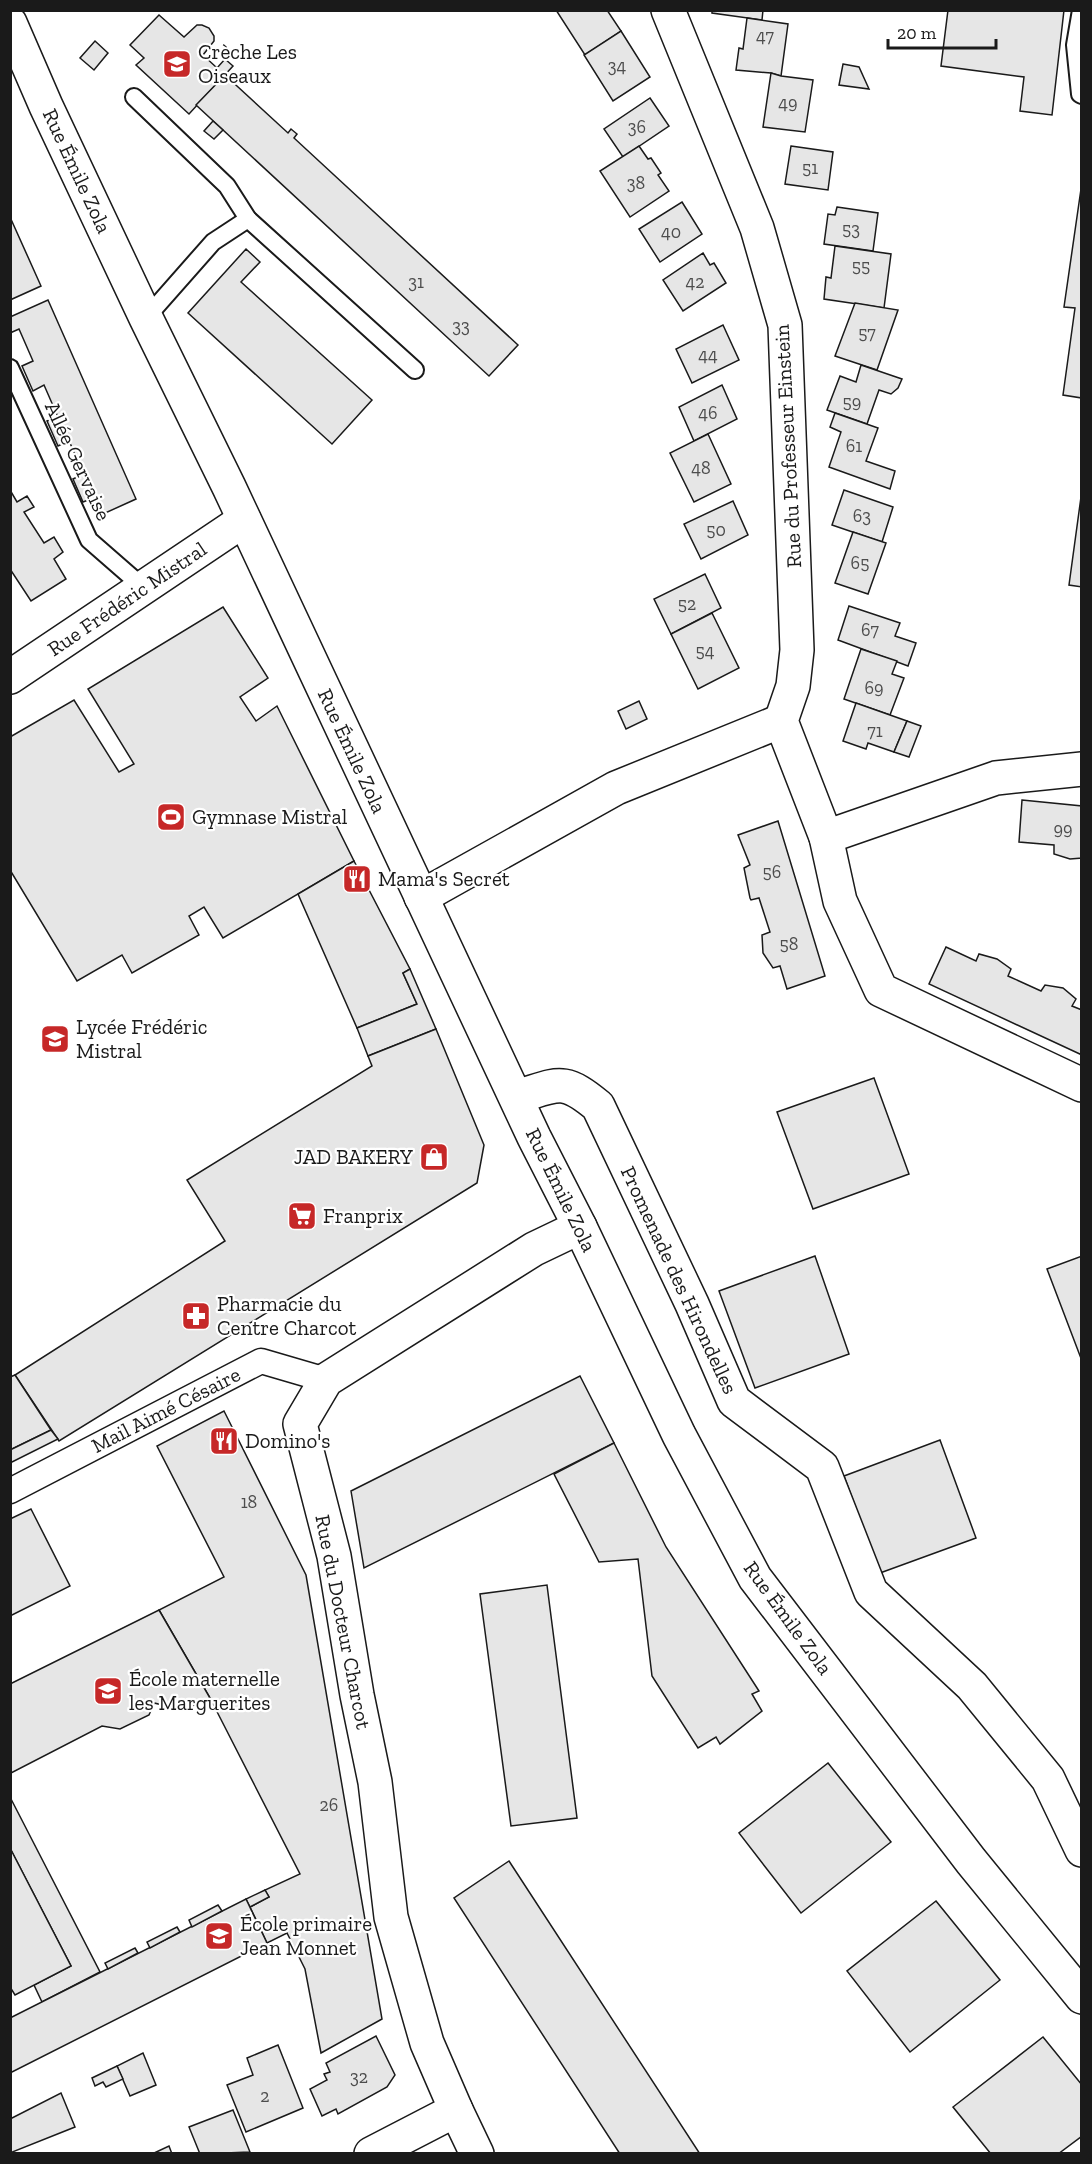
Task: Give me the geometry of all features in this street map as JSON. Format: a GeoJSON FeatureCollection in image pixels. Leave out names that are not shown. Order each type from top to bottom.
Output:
{"type":"FeatureCollection","features":[{"type":"Feature","properties":{"kind":"street","name":"Rue du Professeur Einstein"},"geometry":{"type":"LineString","coordinates":[[668,10],[757,228],[785,325],[797,650],[793,686],[781,721]]}},
{"type":"Feature","properties":{"kind":"street","name":"Rue Émile Zola"},"geometry":{"type":"LineString","coordinates":[[10,23],[46,106],[516,1097],[679,1435],[755,1578],[971,1861],[1082,1997]]}},
{"type":"Feature","properties":{"kind":"street","name":"Rue Frédéric Mistral"},"geometry":{"type":"LineString","coordinates":[[10,677],[244,520]]}},
{"type":"Feature","properties":{"kind":"street"},"geometry":{"type":"LineString","coordinates":[[421,897],[616,788],[781,721],[826,837],[840,901],[881,990],[1082,1085]]}},
{"type":"Feature","properties":{"kind":"street"},"geometry":{"type":"LineString","coordinates":[[826,837],[996,778],[1082,769]]}},
{"type":"Feature","properties":{"kind":"street","name":"Promenade des Hirondelles"},"geometry":{"type":"LineString","coordinates":[[516,1097],[561,1084],[579,1090],[598,1106],[692,1304],[734,1401],[822,1467],[871,1592],[972,1686],[1048,1779],[1082,1850]]}},
{"type":"Feature","properties":{"kind":"street","name":"Rue du Docteur Charcot"},"geometry":{"type":"LineString","coordinates":[[477,2154],[427,2043],[392,1917],[375,1782],[357,1695],[334,1556],[300,1424],[326,1380],[534,1248],[580,1227]]}},
{"type":"Feature","properties":{"kind":"street","name":"Mail Aimé Césaire"},"geometry":{"type":"LineString","coordinates":[[10,1491],[261,1361],[326,1380]]}},
{"type":"Feature","properties":{"kind":"street"},"geometry":{"type":"LineString","coordinates":[[371,2154],[456,2110]]}},
{"type":"Feature","properties":{"kind":"lane"},"geometry":{"type":"LineString","coordinates":[[1081,10],[1075,45],[1080,94],[1082,95]]}},
{"type":"Feature","properties":{"kind":"lane"},"geometry":{"type":"LineString","coordinates":[[134,98],[226,186],[248,219],[416,370]]}},
{"type":"Feature","properties":{"kind":"lane"},"geometry":{"type":"LineString","coordinates":[[146,318],[213,242],[248,219]]}},
{"type":"Feature","properties":{"kind":"lane","name":"Allée Gervaise"},"geometry":{"type":"LineString","coordinates":[[10,368],[89,540],[144,588]]}},
{"type":"Feature","properties":{"kind":"building"},"geometry":{"type":"Polygon","coordinates":[[[556,10],[607,10],[621,31],[585,55],[556,10]]]}},
{"type":"Feature","properties":{"kind":"building"},"geometry":{"type":"Polygon","coordinates":[[[712,10],[763,10],[762,20],[712,13],[712,10]]]}},
{"type":"Feature","properties":{"kind":"building"},"geometry":{"type":"Polygon","coordinates":[[[948,10],[1064,10],[1052,115],[1020,111],[1024,77],[941,66],[948,10]]]}},
{"type":"Feature","properties":{"kind":"building"},"geometry":{"type":"Polygon","coordinates":[[[159,15],[184,37],[197,25],[209,28],[214,41],[203,55],[217,68],[225,59],[233,66],[189,114],[136,65],[144,58],[130,45],[159,15]]]}},
{"type":"Feature","properties":{"kind":"building"},"geometry":{"type":"Polygon","coordinates":[[[747,18],[788,24],[781,76],[736,70],[739,48],[743,49],[747,18]]]}},
{"type":"Feature","properties":{"kind":"building"},"geometry":{"type":"Polygon","coordinates":[[[621,31],[650,77],[613,101],[584,55],[621,31]]]}},
{"type":"Feature","properties":{"kind":"building"},"geometry":{"type":"Polygon","coordinates":[[[95,41],[108,53],[94,70],[80,58],[95,41]]]}},
{"type":"Feature","properties":{"kind":"building"},"geometry":{"type":"Polygon","coordinates":[[[843,64],[859,67],[869,89],[839,85],[843,64]]]}},
{"type":"Feature","properties":{"kind":"building"},"geometry":{"type":"Polygon","coordinates":[[[771,73],[813,80],[805,132],[763,127],[771,73]]]}},
{"type":"Feature","properties":{"kind":"building"},"geometry":{"type":"Polygon","coordinates":[[[225,75],[288,133],[291,129],[297,134],[294,138],[518,345],[489,376],[196,105],[225,75]]]}},
{"type":"Feature","properties":{"kind":"building"},"geometry":{"type":"Polygon","coordinates":[[[650,98],[669,126],[623,157],[604,129],[650,98]]]}},
{"type":"Feature","properties":{"kind":"building"},"geometry":{"type":"Polygon","coordinates":[[[213,121],[223,130],[214,139],[204,131],[213,121]]]}},
{"type":"Feature","properties":{"kind":"building"},"geometry":{"type":"Polygon","coordinates":[[[639,146],[661,173],[658,175],[669,191],[630,217],[600,171],[639,146]]]}},
{"type":"Feature","properties":{"kind":"building"},"geometry":{"type":"Polygon","coordinates":[[[791,146],[833,152],[828,190],[785,184],[791,146]]]}},
{"type":"Feature","properties":{"kind":"building"},"geometry":{"type":"Polygon","coordinates":[[[1082,182],[1082,398],[1063,395],[1075,308],[1064,307],[1082,182]]]}},
{"type":"Feature","properties":{"kind":"building"},"geometry":{"type":"Polygon","coordinates":[[[682,202],[702,234],[660,262],[639,229],[682,202]]]}},
{"type":"Feature","properties":{"kind":"building"},"geometry":{"type":"Polygon","coordinates":[[[837,207],[878,213],[873,251],[824,244],[828,214],[835,215],[837,207]]]}},
{"type":"Feature","properties":{"kind":"building"},"geometry":{"type":"Polygon","coordinates":[[[10,217],[41,286],[10,300],[10,217]]]}},
{"type":"Feature","properties":{"kind":"building"},"geometry":{"type":"Polygon","coordinates":[[[835,246],[891,254],[884,308],[824,299],[826,277],[831,278],[835,246]]]}},
{"type":"Feature","properties":{"kind":"building"},"geometry":{"type":"Polygon","coordinates":[[[246,249],[260,262],[241,282],[372,400],[332,444],[188,313],[246,249]]]}},
{"type":"Feature","properties":{"kind":"building"},"geometry":{"type":"Polygon","coordinates":[[[703,253],[710,265],[714,263],[726,283],[683,311],[663,280],[703,253]]]}},
{"type":"Feature","properties":{"kind":"building"},"geometry":{"type":"Polygon","coordinates":[[[48,300],[136,499],[103,514],[96,497],[83,502],[73,479],[84,474],[69,441],[58,446],[47,421],[58,417],[44,385],[33,391],[22,366],[33,361],[19,329],[10,333],[10,317],[48,300]]]}},
{"type":"Feature","properties":{"kind":"building"},"geometry":{"type":"Polygon","coordinates":[[[855,303],[898,310],[877,370],[835,356],[855,303]]]}},
{"type":"Feature","properties":{"kind":"building"},"geometry":{"type":"Polygon","coordinates":[[[723,325],[739,360],[692,383],[676,349],[723,325]]]}},
{"type":"Feature","properties":{"kind":"building"},"geometry":{"type":"Polygon","coordinates":[[[861,365],[902,379],[898,388],[891,394],[879,390],[867,424],[827,410],[840,376],[856,382],[861,365]]]}},
{"type":"Feature","properties":{"kind":"building"},"geometry":{"type":"Polygon","coordinates":[[[722,385],[737,419],[694,441],[679,407],[722,385]]]}},
{"type":"Feature","properties":{"kind":"building"},"geometry":{"type":"Polygon","coordinates":[[[835,413],[878,428],[866,461],[895,471],[890,489],[829,467],[841,432],[830,427],[835,413]]]}},
{"type":"Feature","properties":{"kind":"building"},"geometry":{"type":"Polygon","coordinates":[[[708,434],[731,484],[694,502],[670,453],[708,434]]]}},
{"type":"Feature","properties":{"kind":"building"},"geometry":{"type":"Polygon","coordinates":[[[10,490],[17,502],[27,496],[34,507],[24,512],[44,543],[54,537],[63,552],[54,559],[66,579],[31,601],[10,569],[10,490]]]}},
{"type":"Feature","properties":{"kind":"building"},"geometry":{"type":"Polygon","coordinates":[[[844,490],[893,507],[882,542],[832,525],[844,490]]]}},
{"type":"Feature","properties":{"kind":"building"},"geometry":{"type":"Polygon","coordinates":[[[1082,497],[1082,587],[1069,585],[1082,497]]]}},
{"type":"Feature","properties":{"kind":"building"},"geometry":{"type":"Polygon","coordinates":[[[733,501],[748,535],[701,559],[684,524],[733,501]]]}},
{"type":"Feature","properties":{"kind":"building"},"geometry":{"type":"Polygon","coordinates":[[[853,532],[886,543],[868,594],[835,583],[853,532]]]}},
{"type":"Feature","properties":{"kind":"building"},"geometry":{"type":"Polygon","coordinates":[[[705,574],[721,608],[671,634],[654,599],[705,574]]]}},
{"type":"Feature","properties":{"kind":"building"},"geometry":{"type":"Polygon","coordinates":[[[849,606],[900,623],[895,636],[916,643],[908,666],[838,640],[849,606]]]}},
{"type":"Feature","properties":{"kind":"building","name":"Gymnase Mistral"},"geometry":{"type":"Polygon","coordinates":[[[223,607],[268,678],[240,697],[256,721],[277,706],[354,861],[223,938],[204,907],[189,916],[199,935],[132,973],[122,955],[77,981],[10,870],[10,737],[74,700],[119,772],[134,764],[88,689],[223,607]]]}},
{"type":"Feature","properties":{"kind":"building"},"geometry":{"type":"Polygon","coordinates":[[[712,613],[739,668],[698,689],[671,634],[712,613]]]}},
{"type":"Feature","properties":{"kind":"building"},"geometry":{"type":"Polygon","coordinates":[[[861,649],[897,661],[892,674],[904,678],[890,715],[844,699],[861,649]]]}},
{"type":"Feature","properties":{"kind":"building"},"geometry":{"type":"Polygon","coordinates":[[[639,701],[647,719],[626,729],[618,711],[639,701]]]}},
{"type":"Feature","properties":{"kind":"building"},"geometry":{"type":"Polygon","coordinates":[[[856,703],[907,721],[894,752],[868,743],[866,749],[843,741],[856,703]]]}},
{"type":"Feature","properties":{"kind":"building"},"geometry":{"type":"Polygon","coordinates":[[[907,721],[921,726],[909,757],[894,752],[907,721]]]}},
{"type":"Feature","properties":{"kind":"building"},"geometry":{"type":"Polygon","coordinates":[[[1022,800],[1082,806],[1082,858],[1070,859],[1054,854],[1054,845],[1019,842],[1022,800]]]}},
{"type":"Feature","properties":{"kind":"building"},"geometry":{"type":"Polygon","coordinates":[[[778,821],[825,976],[787,989],[780,966],[773,968],[763,953],[762,935],[770,932],[759,898],[751,900],[750,898],[744,868],[750,865],[738,835],[778,821]]]}},
{"type":"Feature","properties":{"kind":"building"},"geometry":{"type":"Polygon","coordinates":[[[354,861],[410,969],[403,973],[417,1004],[357,1028],[298,894],[354,861]]]}},
{"type":"Feature","properties":{"kind":"building"},"geometry":{"type":"Polygon","coordinates":[[[946,947],[976,961],[979,954],[997,959],[1011,969],[1008,976],[1041,991],[1045,985],[1063,988],[1076,999],[1072,1006],[1082,1010],[1082,1055],[929,984],[946,947]]]}},
{"type":"Feature","properties":{"kind":"building"},"geometry":{"type":"Polygon","coordinates":[[[410,969],[436,1029],[368,1056],[357,1028],[417,1004],[403,973],[410,969]]]}},
{"type":"Feature","properties":{"kind":"building"},"geometry":{"type":"Polygon","coordinates":[[[436,1029],[484,1145],[477,1183],[59,1441],[15,1375],[225,1241],[187,1180],[372,1066],[368,1056],[436,1029]]]}},
{"type":"Feature","properties":{"kind":"building"},"geometry":{"type":"Polygon","coordinates":[[[874,1078],[909,1174],[813,1209],[777,1112],[874,1078]]]}},
{"type":"Feature","properties":{"kind":"building"},"geometry":{"type":"Polygon","coordinates":[[[815,1256],[849,1354],[755,1388],[719,1291],[815,1256]]]}},
{"type":"Feature","properties":{"kind":"building"},"geometry":{"type":"Polygon","coordinates":[[[1082,1256],[1082,1361],[1047,1269],[1082,1256]]]}},
{"type":"Feature","properties":{"kind":"building"},"geometry":{"type":"Polygon","coordinates":[[[15,1375],[51,1430],[10,1450],[10,1377],[15,1375]]]}},
{"type":"Feature","properties":{"kind":"building"},"geometry":{"type":"Polygon","coordinates":[[[580,1376],[614,1443],[364,1568],[351,1491],[580,1376]]]}},
{"type":"Feature","properties":{"kind":"building"},"geometry":{"type":"Polygon","coordinates":[[[224,1411],[306,1575],[382,2019],[321,2053],[305,1969],[287,1933],[267,1943],[250,1907],[269,1897],[265,1890],[300,1874],[210,1698],[159,1610],[224,1577],[157,1446],[224,1411]]]}},
{"type":"Feature","properties":{"kind":"building"},"geometry":{"type":"Polygon","coordinates":[[[51,1430],[58,1439],[10,1463],[10,1450],[51,1430]]]}},
{"type":"Feature","properties":{"kind":"building"},"geometry":{"type":"Polygon","coordinates":[[[940,1440],[976,1538],[880,1573],[844,1476],[940,1440]]]}},
{"type":"Feature","properties":{"kind":"building"},"geometry":{"type":"Polygon","coordinates":[[[614,1443],[666,1547],[759,1691],[752,1694],[762,1711],[720,1744],[716,1737],[698,1748],[652,1676],[638,1559],[599,1562],[554,1474],[614,1443]]]}},
{"type":"Feature","properties":{"kind":"building"},"geometry":{"type":"Polygon","coordinates":[[[31,1509],[70,1586],[10,1616],[10,1519],[31,1509]]]}},
{"type":"Feature","properties":{"kind":"building"},"geometry":{"type":"Polygon","coordinates":[[[547,1585],[577,1818],[511,1826],[480,1594],[547,1585]]]}},
{"type":"Feature","properties":{"kind":"building","name":"École maternelle les Marguerites"},"geometry":{"type":"Polygon","coordinates":[[[159,1610],[210,1698],[183,1710],[154,1703],[149,1715],[120,1729],[102,1726],[11,1773],[10,1684],[159,1610]]]}},
{"type":"Feature","properties":{"kind":"building"},"geometry":{"type":"Polygon","coordinates":[[[828,1763],[891,1842],[801,1913],[739,1833],[828,1763]]]}},
{"type":"Feature","properties":{"kind":"building"},"geometry":{"type":"Polygon","coordinates":[[[10,1797],[100,1972],[42,2002],[34,1985],[71,1966],[10,1848],[10,1797]]]}},
{"type":"Feature","properties":{"kind":"building"},"geometry":{"type":"Polygon","coordinates":[[[10,1848],[71,1966],[15,1995],[10,1987],[10,1848]]]}},
{"type":"Feature","properties":{"kind":"building"},"geometry":{"type":"Polygon","coordinates":[[[509,1861],[700,2154],[620,2154],[454,1898],[509,1861]]]}},
{"type":"Feature","properties":{"kind":"building"},"geometry":{"type":"Polygon","coordinates":[[[265,1890],[269,1897],[250,1907],[246,1899],[265,1890]]]}},
{"type":"Feature","properties":{"kind":"building"},"geometry":{"type":"Polygon","coordinates":[[[246,1899],[267,1943],[10,2073],[10,2018],[246,1899]]]}},
{"type":"Feature","properties":{"kind":"building"},"geometry":{"type":"Polygon","coordinates":[[[936,1901],[1000,1980],[910,2052],[847,1971],[936,1901]]]}},
{"type":"Feature","properties":{"kind":"building"},"geometry":{"type":"Polygon","coordinates":[[[218,1905],[222,1911],[192,1927],[189,1920],[218,1905]]]}},
{"type":"Feature","properties":{"kind":"building"},"geometry":{"type":"Polygon","coordinates":[[[177,1927],[180,1932],[150,1948],[147,1942],[177,1927]]]}},
{"type":"Feature","properties":{"kind":"building"},"geometry":{"type":"Polygon","coordinates":[[[135,1948],[138,1953],[108,1969],[105,1963],[135,1948]]]}},
{"type":"Feature","properties":{"kind":"building"},"geometry":{"type":"Polygon","coordinates":[[[376,2036],[395,2075],[387,2087],[338,2114],[336,2109],[322,2116],[310,2089],[327,2080],[324,2074],[330,2072],[326,2063],[376,2036]]]}},
{"type":"Feature","properties":{"kind":"building"},"geometry":{"type":"Polygon","coordinates":[[[1043,2037],[1082,2085],[1082,2136],[1058,2154],[991,2154],[953,2107],[1043,2037]]]}},
{"type":"Feature","properties":{"kind":"building"},"geometry":{"type":"Polygon","coordinates":[[[278,2045],[303,2108],[246,2132],[227,2085],[253,2075],[247,2058],[278,2045]]]}},
{"type":"Feature","properties":{"kind":"building"},"geometry":{"type":"Polygon","coordinates":[[[143,2053],[156,2085],[130,2096],[117,2066],[143,2053]]]}},
{"type":"Feature","properties":{"kind":"building"},"geometry":{"type":"Polygon","coordinates":[[[117,2066],[123,2079],[106,2087],[103,2082],[95,2086],[92,2078],[117,2066]]]}},
{"type":"Feature","properties":{"kind":"building"},"geometry":{"type":"Polygon","coordinates":[[[61,2093],[75,2127],[10,2153],[10,2119],[61,2093]]]}},
{"type":"Feature","properties":{"kind":"building"},"geometry":{"type":"Polygon","coordinates":[[[233,2110],[250,2152],[200,2154],[189,2127],[233,2110]]]}},
{"type":"Feature","properties":{"kind":"building"},"geometry":{"type":"Polygon","coordinates":[[[169,2146],[172,2154],[152,2154],[169,2146]]]}},
{"type":"Feature","properties":{"kind":"place","name":"Crèche Les Oiseaux"},"geometry":{"type":"Point","coordinates":[177,64]}},
{"type":"Feature","properties":{"kind":"place","name":"Gymnase Mistral"},"geometry":{"type":"Point","coordinates":[171,817]}},
{"type":"Feature","properties":{"kind":"place","name":"Mama's Secret"},"geometry":{"type":"Point","coordinates":[357,879]}},
{"type":"Feature","properties":{"kind":"place","name":"Lycée Frédéric Mistral"},"geometry":{"type":"Point","coordinates":[55,1039]}},
{"type":"Feature","properties":{"kind":"place","name":"JAD BAKERY"},"geometry":{"type":"Point","coordinates":[434,1157]}},
{"type":"Feature","properties":{"kind":"place","name":"Franprix"},"geometry":{"type":"Point","coordinates":[302,1216]}},
{"type":"Feature","properties":{"kind":"place","name":"Pharmacie du Centre Charcot"},"geometry":{"type":"Point","coordinates":[196,1316]}},
{"type":"Feature","properties":{"kind":"place","name":"Domino's"},"geometry":{"type":"Point","coordinates":[224,1441]}},
{"type":"Feature","properties":{"kind":"place","name":"École maternelle les Marguerites"},"geometry":{"type":"Point","coordinates":[108,1691]}},
{"type":"Feature","properties":{"kind":"place","name":"École primaire Jean Monnet"},"geometry":{"type":"Point","coordinates":[219,1936]}}]}
